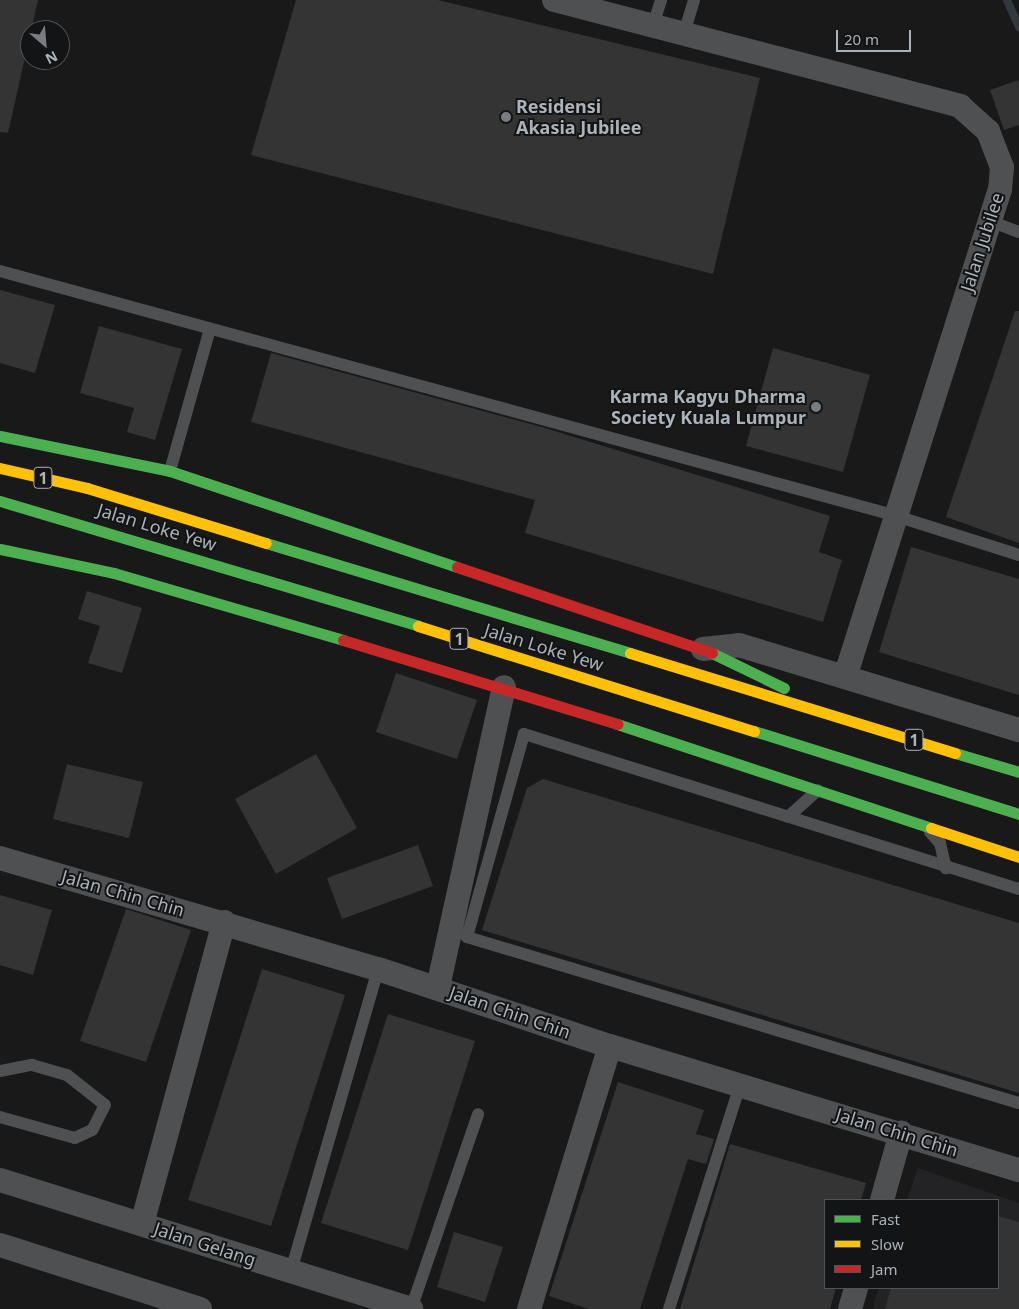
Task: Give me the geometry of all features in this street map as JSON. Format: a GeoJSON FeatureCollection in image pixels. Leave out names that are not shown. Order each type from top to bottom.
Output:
{"type":"FeatureCollection","features":[{"type":"Feature","properties":{"kind":"highway"},"geometry":{"type":"LineString","coordinates":[[0,436],[170,471],[703,649],[770,678],[809,707]]}},
{"type":"Feature","properties":{"kind":"highway","name":"Jalan Loke Yew"},"geometry":{"type":"LineString","coordinates":[[0,468],[87,488],[1019,772]]}},
{"type":"Feature","properties":{"kind":"highway","name":"Jalan Loke Yew"},"geometry":{"type":"LineString","coordinates":[[0,501],[75,520],[1019,814]]}},
{"type":"Feature","properties":{"kind":"highway"},"geometry":{"type":"LineString","coordinates":[[0,549],[114,573],[504,687],[651,733],[928,830],[1019,857]]}},
{"type":"Feature","properties":{"kind":"highway"},"geometry":{"type":"LineString","coordinates":[[651,733],[746,752]]}},
{"type":"Feature","properties":{"kind":"highway"},"geometry":{"type":"LineString","coordinates":[[785,756],[842,758]]}},
{"type":"Feature","properties":{"kind":"street","name":"Jalan Jubilee"},"geometry":{"type":"LineString","coordinates":[[554,0],[960,106],[988,131],[1002,167],[990,220],[893,515],[846,674]]}},
{"type":"Feature","properties":{"kind":"street"},"geometry":{"type":"LineString","coordinates":[[703,649],[739,645],[846,674],[1019,730]]}},
{"type":"Feature","properties":{"kind":"street"},"geometry":{"type":"LineString","coordinates":[[438,987],[504,687]]}},
{"type":"Feature","properties":{"kind":"street","name":"Jalan Chin Chin"},"geometry":{"type":"LineString","coordinates":[[0,858],[224,922],[438,987],[610,1046],[1019,1170]]}},
{"type":"Feature","properties":{"kind":"street"},"geometry":{"type":"LineString","coordinates":[[142,1224],[224,922]]}},
{"type":"Feature","properties":{"kind":"street"},"geometry":{"type":"LineString","coordinates":[[529,1309],[610,1046]]}},
{"type":"Feature","properties":{"kind":"street"},"geometry":{"type":"LineString","coordinates":[[882,1199],[901,1133]]}},
{"type":"Feature","properties":{"kind":"street","name":"Jalan Gelang"},"geometry":{"type":"LineString","coordinates":[[0,1180],[411,1309]]}},
{"type":"Feature","properties":{"kind":"street"},"geometry":{"type":"LineString","coordinates":[[0,1246],[200,1309]]}},
{"type":"Feature","properties":{"kind":"street"},"geometry":{"type":"LineString","coordinates":[[850,1309],[856,1289]]}},
{"type":"Feature","properties":{"kind":"lane"},"geometry":{"type":"LineString","coordinates":[[653,25],[661,0]]}},
{"type":"Feature","properties":{"kind":"lane"},"geometry":{"type":"LineString","coordinates":[[684,33],[694,0]]}},
{"type":"Feature","properties":{"kind":"lane"},"geometry":{"type":"LineString","coordinates":[[990,220],[1019,232]]}},
{"type":"Feature","properties":{"kind":"lane"},"geometry":{"type":"LineString","coordinates":[[0,271],[893,515],[1019,555]]}},
{"type":"Feature","properties":{"kind":"lane"},"geometry":{"type":"LineString","coordinates":[[170,471],[210,329]]}},
{"type":"Feature","properties":{"kind":"lane"},"geometry":{"type":"LineString","coordinates":[[1019,889],[946,868],[524,734],[467,937],[1019,1103]]}},
{"type":"Feature","properties":{"kind":"lane"},"geometry":{"type":"LineString","coordinates":[[788,817],[818,790]]}},
{"type":"Feature","properties":{"kind":"lane"},"geometry":{"type":"LineString","coordinates":[[928,830],[940,843],[946,868]]}},
{"type":"Feature","properties":{"kind":"lane"},"geometry":{"type":"LineString","coordinates":[[291,1271],[378,969]]}},
{"type":"Feature","properties":{"kind":"lane"},"geometry":{"type":"LineString","coordinates":[[0,1071],[32,1066],[67,1075],[105,1105],[92,1130],[75,1138],[0,1117]]}},
{"type":"Feature","properties":{"kind":"lane"},"geometry":{"type":"LineString","coordinates":[[669,1309],[740,1086]]}},
{"type":"Feature","properties":{"kind":"lane"},"geometry":{"type":"LineString","coordinates":[[411,1309],[478,1114]]}},
{"type":"Feature","properties":{"kind":"shaded area"},"geometry":{"type":"Polygon","coordinates":[[[918,1168],[1019,1203],[1019,1309],[872,1309],[879,1289],[999,1289],[999,1199],[907,1199],[918,1168]]]}},
{"type":"Feature","properties":{"kind":"building"},"geometry":{"type":"Polygon","coordinates":[[[0,0],[38,0],[33,20],[20,20],[20,70],[22,70],[8,133],[0,132],[0,0]]]}},
{"type":"Feature","properties":{"kind":"building","name":"Residensi Akasia Jubilee"},"geometry":{"type":"Polygon","coordinates":[[[296,0],[438,0],[760,78],[713,274],[251,155],[296,0]]]}},
{"type":"Feature","properties":{"kind":"building"},"geometry":{"type":"Polygon","coordinates":[[[1019,80],[1019,125],[1004,130],[990,90],[1019,80]]]}},
{"type":"Feature","properties":{"kind":"building"},"geometry":{"type":"Polygon","coordinates":[[[0,290],[55,305],[35,373],[0,363],[0,290]]]}},
{"type":"Feature","properties":{"kind":"building"},"geometry":{"type":"Polygon","coordinates":[[[1015,311],[1019,311],[1019,543],[946,517],[1015,311]]]}},
{"type":"Feature","properties":{"kind":"building"},"geometry":{"type":"Polygon","coordinates":[[[99,326],[182,349],[155,440],[127,432],[134,408],[80,393],[99,326]]]}},
{"type":"Feature","properties":{"kind":"building"},"geometry":{"type":"Polygon","coordinates":[[[773,348],[870,375],[843,472],[746,446],[773,348]]]}},
{"type":"Feature","properties":{"kind":"building"},"geometry":{"type":"Polygon","coordinates":[[[271,353],[545,428],[830,516],[819,552],[842,560],[823,622],[525,533],[535,500],[251,422],[271,353]]]}},
{"type":"Feature","properties":{"kind":"building"},"geometry":{"type":"Polygon","coordinates":[[[911,547],[1019,579],[1019,695],[879,652],[911,547]]]}},
{"type":"Feature","properties":{"kind":"building"},"geometry":{"type":"Polygon","coordinates":[[[87,591],[142,608],[122,673],[88,663],[100,626],[78,619],[87,591]]]}},
{"type":"Feature","properties":{"kind":"building"},"geometry":{"type":"Polygon","coordinates":[[[396,673],[477,700],[457,759],[376,732],[396,673]]]}},
{"type":"Feature","properties":{"kind":"building"},"geometry":{"type":"Polygon","coordinates":[[[316,754],[357,828],[276,874],[235,799],[316,754]]]}},
{"type":"Feature","properties":{"kind":"building"},"geometry":{"type":"Polygon","coordinates":[[[67,764],[143,782],[129,838],[53,819],[67,764]]]}},
{"type":"Feature","properties":{"kind":"building"},"geometry":{"type":"Polygon","coordinates":[[[543,779],[1019,923],[1019,1093],[482,930],[527,788],[543,779]]]}},
{"type":"Feature","properties":{"kind":"building"},"geometry":{"type":"Polygon","coordinates":[[[418,845],[433,886],[342,919],[327,878],[418,845]]]}},
{"type":"Feature","properties":{"kind":"building"},"geometry":{"type":"Polygon","coordinates":[[[0,895],[52,910],[33,975],[0,965],[0,895]]]}},
{"type":"Feature","properties":{"kind":"building"},"geometry":{"type":"Polygon","coordinates":[[[126,909],[191,930],[146,1062],[80,1041],[126,909]]]}},
{"type":"Feature","properties":{"kind":"building"},"geometry":{"type":"Polygon","coordinates":[[[262,969],[345,995],[271,1226],[188,1200],[262,969]]]}},
{"type":"Feature","properties":{"kind":"building"},"geometry":{"type":"Polygon","coordinates":[[[388,1014],[475,1041],[408,1250],[321,1223],[388,1014]]]}},
{"type":"Feature","properties":{"kind":"building"},"geometry":{"type":"Polygon","coordinates":[[[618,1082],[704,1110],[696,1134],[714,1139],[706,1164],[688,1159],[640,1309],[589,1309],[549,1296],[618,1082]]]}},
{"type":"Feature","properties":{"kind":"building"},"geometry":{"type":"Polygon","coordinates":[[[730,1144],[866,1183],[861,1199],[824,1199],[824,1289],[836,1289],[830,1309],[680,1309],[730,1144]]]}},
{"type":"Feature","properties":{"kind":"building"},"geometry":{"type":"Polygon","coordinates":[[[999,1216],[1019,1222],[1019,1309],[885,1309],[891,1289],[999,1289],[999,1216]]]}},
{"type":"Feature","properties":{"kind":"building"},"geometry":{"type":"Polygon","coordinates":[[[454,1232],[503,1247],[485,1302],[437,1287],[454,1232]]]}},
{"type":"Feature","properties":{"kind":"waterway"},"geometry":{"type":"LineString","coordinates":[[1007,0],[1019,27]]}},
{"type":"Feature","properties":{"kind":"traffic: fast"},"geometry":{"type":"LineString","coordinates":[[0,436],[170,471],[457,567]]}},
{"type":"Feature","properties":{"kind":"traffic: fast"},"geometry":{"type":"LineString","coordinates":[[0,501],[418,626]]}},
{"type":"Feature","properties":{"kind":"traffic: fast"},"geometry":{"type":"LineString","coordinates":[[266,543],[630,653]]}},
{"type":"Feature","properties":{"kind":"traffic: fast"},"geometry":{"type":"LineString","coordinates":[[0,549],[114,573],[343,640]]}},
{"type":"Feature","properties":{"kind":"traffic: fast"},"geometry":{"type":"LineString","coordinates":[[712,653],[784,688]]}},
{"type":"Feature","properties":{"kind":"traffic: fast"},"geometry":{"type":"LineString","coordinates":[[617,724],[931,828]]}},
{"type":"Feature","properties":{"kind":"traffic: fast"},"geometry":{"type":"LineString","coordinates":[[754,731],[1019,814]]}},
{"type":"Feature","properties":{"kind":"traffic: fast"},"geometry":{"type":"LineString","coordinates":[[955,753],[1019,772]]}},
{"type":"Feature","properties":{"kind":"traffic: slow"},"geometry":{"type":"LineString","coordinates":[[0,468],[87,488],[266,543]]}},
{"type":"Feature","properties":{"kind":"traffic: slow"},"geometry":{"type":"LineString","coordinates":[[418,626],[754,731]]}},
{"type":"Feature","properties":{"kind":"traffic: slow"},"geometry":{"type":"LineString","coordinates":[[630,653],[955,753]]}},
{"type":"Feature","properties":{"kind":"traffic: slow"},"geometry":{"type":"LineString","coordinates":[[931,828],[1019,857]]}},
{"type":"Feature","properties":{"kind":"traffic: jam"},"geometry":{"type":"LineString","coordinates":[[457,567],[712,653]]}},
{"type":"Feature","properties":{"kind":"traffic: jam"},"geometry":{"type":"LineString","coordinates":[[343,640],[617,724]]}},
{"type":"Feature","properties":{"kind":"place","name":"Residensi Akasia Jubilee"},"geometry":{"type":"Point","coordinates":[506,117]}},
{"type":"Feature","properties":{"kind":"place","name":"Karma Kagyu Dharma Society Kuala Lumpur"},"geometry":{"type":"Point","coordinates":[816,407]}}]}
